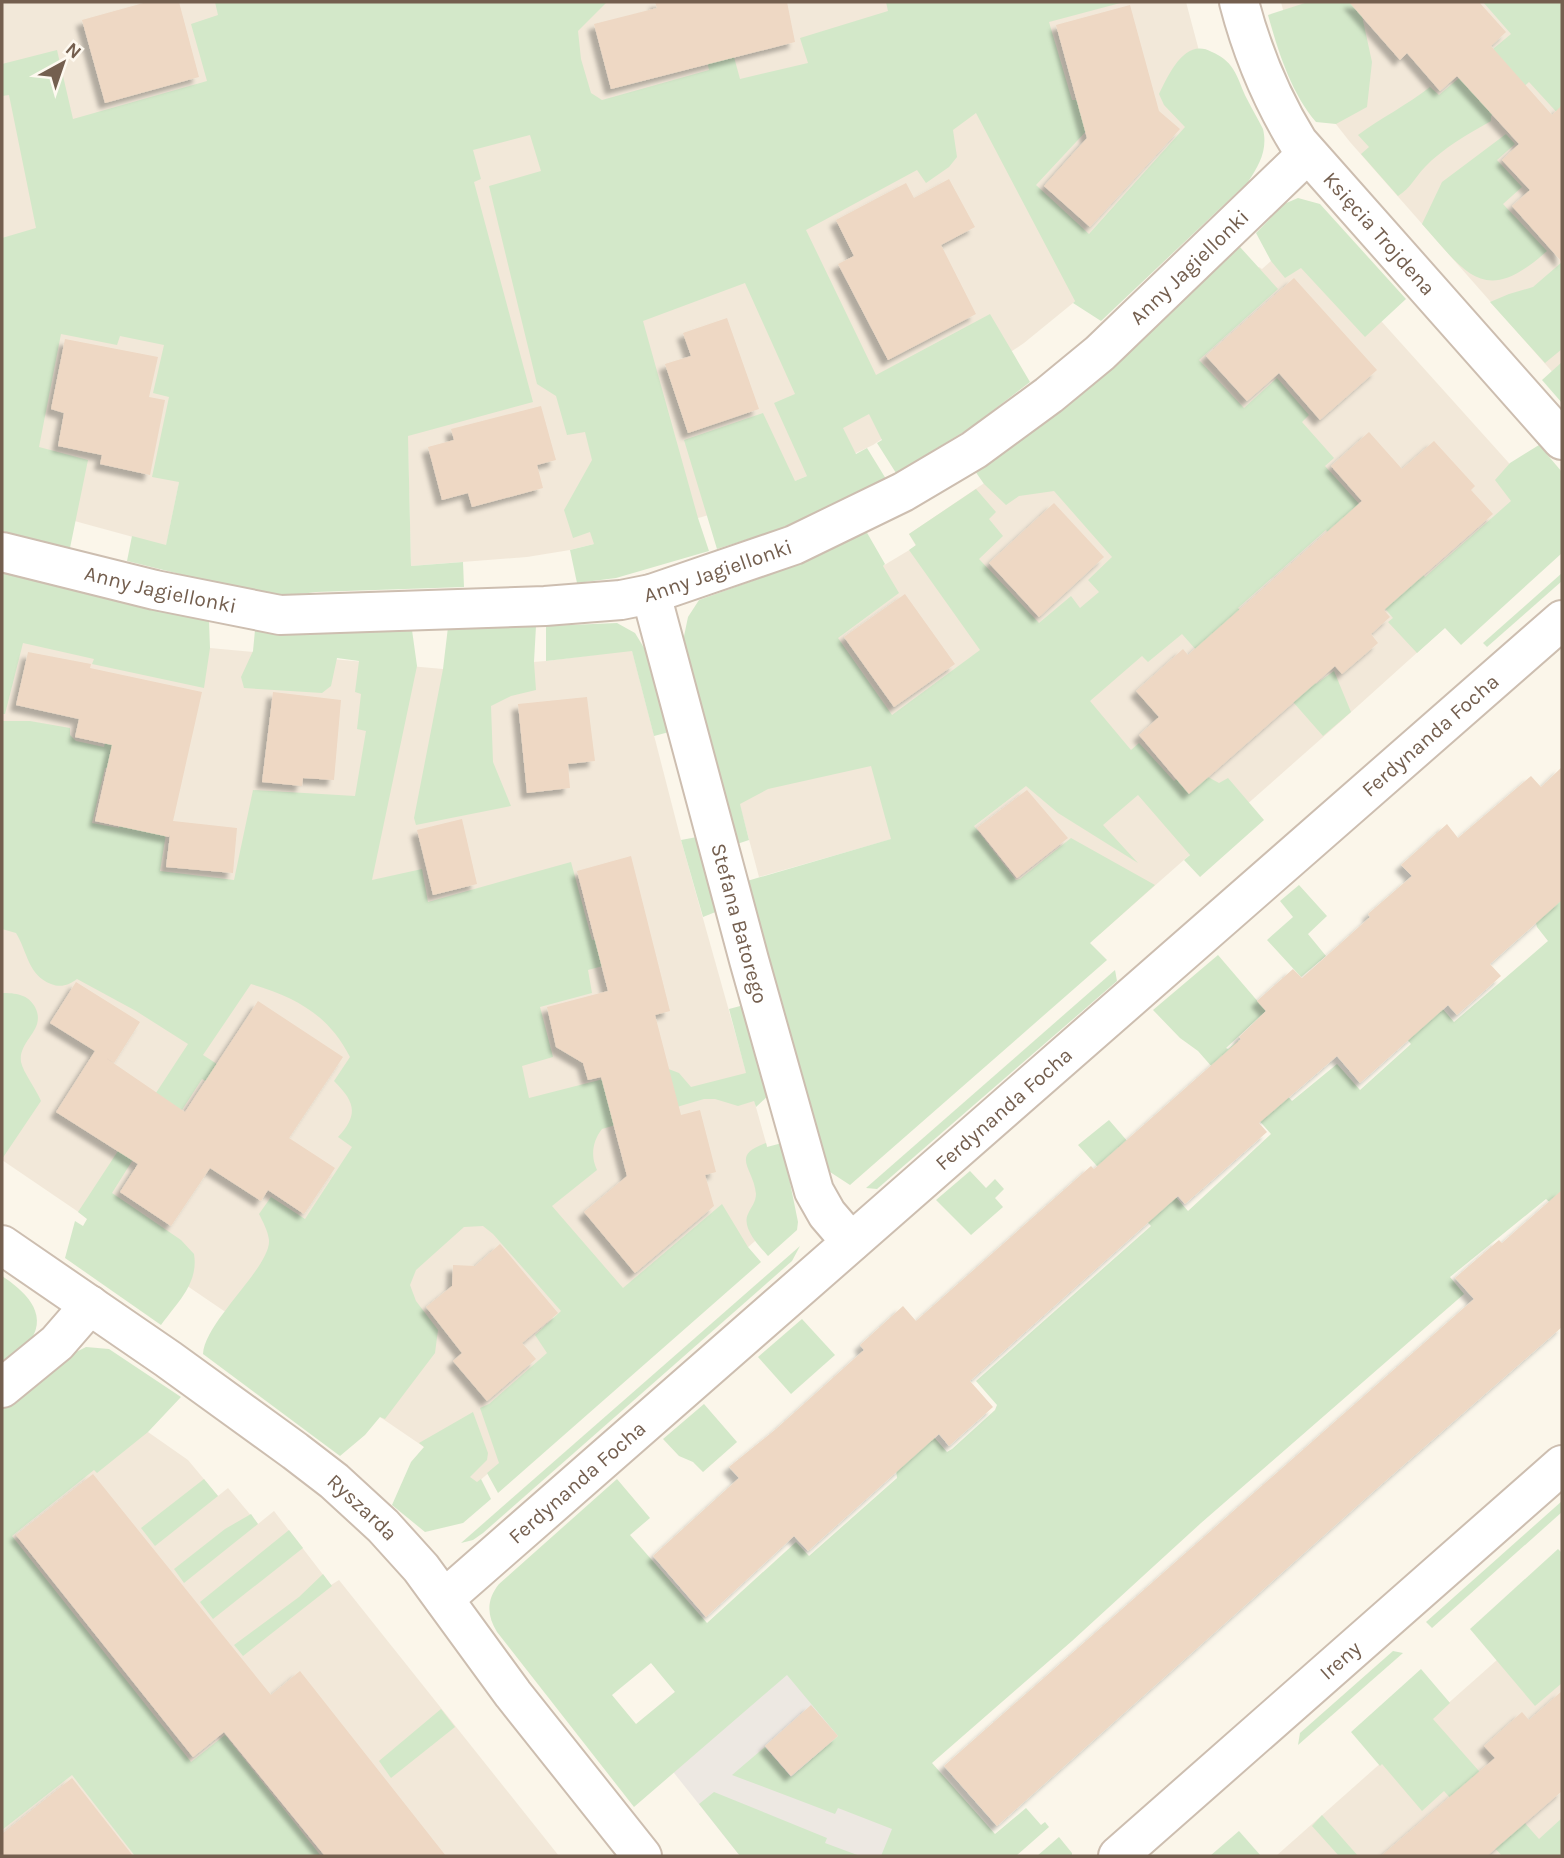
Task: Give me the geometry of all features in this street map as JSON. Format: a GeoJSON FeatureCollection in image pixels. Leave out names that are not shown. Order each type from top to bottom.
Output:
{"type":"FeatureCollection","features":[{"type":"Feature","properties":{"kind":"street","name":"Księcia Trojdena"},"geometry":{"type":"LineString","coordinates":[[1239,2],[1251,46],[1267,86],[1277,108],[1307,154],[1562,440]]}},
{"type":"Feature","properties":{"kind":"street","name":"Anny Jagiellonki"},"geometry":{"type":"LineString","coordinates":[[2,552],[155,590],[280,615],[540,606],[621,600],[651,594],[794,545],[900,494],[974,450],[1040,402],[1100,353],[1307,154]]}},
{"type":"Feature","properties":{"kind":"street","name":"Stefana Batorego"},"geometry":{"type":"LineString","coordinates":[[651,594],[814,1191],[827,1214],[851,1242]]}},
{"type":"Feature","properties":{"kind":"street","name":"Ferdynanda Focha"},"geometry":{"type":"LineString","coordinates":[[444,1599],[1562,620]]}},
{"type":"Feature","properties":{"kind":"street","name":"Ryszarda"},"geometry":{"type":"LineString","coordinates":[[2,1245],[253,1420],[334,1481],[383,1525],[444,1599],[513,1693],[642,1856]]}},
{"type":"Feature","properties":{"kind":"street"},"geometry":{"type":"LineString","coordinates":[[2,1388],[57,1343],[90,1305]]}},
{"type":"Feature","properties":{"kind":"street","name":"Ireny"},"geometry":{"type":"LineString","coordinates":[[1118,1856],[1562,1465]]}},
{"type":"Feature","properties":{"kind":"shaded area"},"geometry":{"type":"Polygon","coordinates":[[[2,2],[1186,2],[1222,137],[1147,227],[1073,303],[1024,343],[873,445],[737,506],[702,517],[570,550],[527,557],[411,566],[401,168],[235,210],[166,546],[38,511],[2,495],[2,2]]]}},
{"type":"Feature","properties":{"kind":"shaded area"},"geometry":{"type":"Polygon","coordinates":[[[1281,2],[1562,2],[1562,383],[1350,142],[1301,80],[1281,2]]]}},
{"type":"Feature","properties":{"kind":"shaded area"},"geometry":{"type":"Polygon","coordinates":[[[1311,243],[1562,522],[1100,934],[1016,880],[974,827],[892,839],[759,877],[695,637],[876,570],[916,546],[909,534],[1088,413],[1259,267],[1262,269],[1271,261],[1311,243]]]}},
{"type":"Feature","properties":{"kind":"shaded area"},"geometry":{"type":"Polygon","coordinates":[[[2,593],[210,648],[443,669],[546,661],[632,650],[681,840],[786,1214],[477,1483],[2,1160],[2,593]]]}},
{"type":"Feature","properties":{"kind":"shaded area"},"geometry":{"type":"Polygon","coordinates":[[[2,1430],[148,1432],[188,1460],[218,1496],[228,1488],[258,1524],[274,1511],[331,1585],[339,1580],[559,1856],[2,1856],[2,1430]]]}},
{"type":"Feature","properties":{"kind":"shaded area"},"geometry":{"type":"Polygon","coordinates":[[[1562,1604],[1562,1856],[1276,1856],[1541,1621],[1562,1604]]]}},
{"type":"Feature","properties":{"kind":"shaded area"},"geometry":{"type":"Polygon","coordinates":[[[775,1606],[971,1856],[740,1856],[636,1725],[775,1606]]]}},
{"type":"Feature","properties":{"kind":"green space"},"geometry":{"type":"Polygon","coordinates":[[[215,2],[607,2],[578,31],[581,59],[591,93],[602,100],[709,70],[694,2],[719,2],[740,79],[808,63],[800,38],[888,11],[886,2],[1124,2],[1049,22],[1072,100],[1081,100],[1090,127],[1036,185],[1089,234],[1185,127],[1164,105],[1159,94],[1179,60],[1194,49],[1212,52],[1231,66],[1263,129],[1264,144],[1259,163],[1248,182],[1101,321],[1073,303],[1075,301],[976,113],[953,130],[957,157],[949,167],[926,183],[917,170],[806,230],[876,375],[990,314],[1030,382],[970,428],[896,473],[877,443],[882,440],[869,414],[843,428],[856,454],[867,448],[886,479],[780,529],[717,549],[684,440],[763,413],[795,481],[807,476],[774,403],[795,394],[745,283],[643,321],[709,551],[616,578],[577,583],[570,550],[594,544],[590,532],[573,538],[564,510],[592,460],[585,432],[567,435],[556,396],[537,384],[489,186],[541,171],[530,135],[473,150],[481,179],[474,182],[533,402],[408,436],[411,566],[463,562],[464,587],[316,592],[285,596],[253,592],[127,561],[132,536],[166,545],[179,482],[152,477],[169,397],[153,393],[164,345],[120,336],[117,345],[61,334],[39,447],[88,460],[70,548],[2,531],[2,238],[36,228],[9,95],[2,96],[2,64],[57,50],[73,119],[207,81],[191,24],[218,15],[215,2]]]}},
{"type":"Feature","properties":{"kind":"green space"},"geometry":{"type":"Polygon","coordinates":[[[1308,2],[1379,2],[1362,16],[1372,62],[1367,107],[1336,124],[1316,122],[1307,111],[1292,85],[1268,15],[1308,2]]]}},
{"type":"Feature","properties":{"kind":"green space"},"geometry":{"type":"Polygon","coordinates":[[[1483,2],[1562,2],[1562,118],[1529,82],[1491,116],[1491,121],[1432,160],[1398,196],[1361,154],[1369,147],[1358,135],[1430,87],[1439,95],[1459,78],[1497,55],[1493,49],[1511,34],[1483,2]]]}},
{"type":"Feature","properties":{"kind":"green space"},"geometry":{"type":"Polygon","coordinates":[[[1506,134],[1515,144],[1497,160],[1522,187],[1503,204],[1547,251],[1507,278],[1491,280],[1477,277],[1464,269],[1422,224],[1442,182],[1506,134]]]}},
{"type":"Feature","properties":{"kind":"green space"},"geometry":{"type":"Polygon","coordinates":[[[1298,198],[1320,204],[1406,299],[1365,337],[1301,268],[1285,278],[1271,261],[1256,233],[1284,204],[1298,198]]]}},
{"type":"Feature","properties":{"kind":"green space"},"geometry":{"type":"Polygon","coordinates":[[[1240,247],[1278,289],[1199,360],[1244,408],[1277,378],[1309,415],[1302,422],[1334,458],[1325,466],[1425,577],[1511,501],[1495,480],[1510,463],[1539,445],[1562,472],[1562,553],[1461,645],[1445,628],[1417,653],[1388,622],[1393,618],[1366,586],[1371,581],[1326,530],[1238,608],[1282,658],[1288,653],[1316,684],[1334,671],[1351,712],[1323,736],[1279,686],[1205,660],[1182,634],[1148,662],[1142,656],[1090,701],[1131,750],[1139,743],[1174,781],[1196,763],[1208,777],[1219,783],[1228,778],[1264,820],[1200,877],[1184,860],[1190,855],[1138,795],[1103,825],[1138,863],[1058,813],[1026,786],[974,826],[1016,880],[1071,838],[1155,885],[1090,943],[1107,960],[850,1185],[830,1172],[825,1165],[747,881],[891,839],[871,766],[768,789],[740,804],[749,840],[737,844],[683,641],[688,617],[699,600],[772,574],[866,531],[899,593],[838,638],[892,715],[980,650],[909,550],[916,545],[909,534],[976,489],[996,512],[989,519],[1003,536],[979,559],[1039,623],[1071,596],[1080,608],[1099,592],[1088,580],[1112,557],[1054,491],[1019,496],[1006,505],[984,484],[975,471],[1106,372],[1240,247]]]}},
{"type":"Feature","properties":{"kind":"green space"},"geometry":{"type":"Polygon","coordinates":[[[1562,262],[1562,349],[1545,363],[1490,302],[1533,287],[1562,262]]]}},
{"type":"Feature","properties":{"kind":"green space"},"geometry":{"type":"Polygon","coordinates":[[[1562,362],[1562,403],[1542,380],[1562,362]]]}},
{"type":"Feature","properties":{"kind":"green space"},"geometry":{"type":"Polygon","coordinates":[[[2,572],[209,621],[210,648],[204,688],[92,664],[94,659],[23,643],[5,714],[2,714],[2,572]]]}},
{"type":"Feature","properties":{"kind":"green space"},"geometry":{"type":"Polygon","coordinates":[[[1562,573],[1562,581],[1487,647],[1483,643],[1562,573]]]}},
{"type":"Feature","properties":{"kind":"green space"},"geometry":{"type":"Polygon","coordinates":[[[617,623],[635,633],[649,656],[669,732],[654,736],[632,651],[546,661],[546,626],[617,623]]]}},
{"type":"Feature","properties":{"kind":"green space"},"geometry":{"type":"Polygon","coordinates":[[[536,626],[536,690],[511,696],[491,706],[493,762],[511,806],[416,825],[414,818],[443,669],[448,627],[536,626]]]}},
{"type":"Feature","properties":{"kind":"green space"},"geometry":{"type":"Polygon","coordinates":[[[255,630],[274,633],[412,630],[417,666],[372,880],[422,869],[428,902],[571,862],[592,940],[644,926],[651,953],[588,970],[592,993],[540,1007],[553,1057],[522,1066],[529,1098],[658,1065],[679,1073],[691,1087],[746,1073],[729,1009],[744,1005],[770,1094],[756,1107],[754,1101],[738,1106],[715,1099],[704,1099],[602,1129],[599,1133],[593,1154],[597,1170],[552,1206],[623,1288],[722,1204],[748,1247],[761,1262],[498,1493],[487,1473],[499,1463],[480,1408],[489,1404],[547,1353],[535,1335],[561,1311],[483,1226],[464,1227],[416,1270],[410,1285],[416,1301],[438,1330],[435,1353],[385,1419],[380,1417],[365,1435],[340,1456],[203,1354],[214,1326],[260,1265],[267,1251],[269,1240],[259,1214],[271,1197],[305,1219],[352,1147],[338,1137],[349,1122],[352,1108],[346,1095],[334,1081],[350,1057],[321,1018],[296,1001],[251,984],[203,1055],[228,1071],[217,1087],[202,1079],[162,1141],[149,1134],[112,1193],[181,1240],[194,1254],[195,1264],[190,1283],[161,1325],[65,1258],[75,1221],[83,1226],[87,1219],[78,1212],[188,1044],[136,1011],[77,979],[62,986],[43,980],[33,969],[16,933],[2,929],[2,721],[30,721],[70,728],[70,735],[76,741],[104,747],[111,719],[169,815],[160,871],[234,880],[253,790],[355,796],[366,731],[357,729],[361,694],[355,692],[359,661],[337,658],[331,686],[322,693],[244,688],[241,677],[253,651],[255,630]],[[105,768],[92,823],[119,828],[132,774],[105,768]]]}},
{"type":"Feature","properties":{"kind":"green space"},"geometry":{"type":"Polygon","coordinates":[[[697,837],[718,911],[703,917],[681,840],[697,837]]]}},
{"type":"Feature","properties":{"kind":"green space"},"geometry":{"type":"Polygon","coordinates":[[[1299,885],[1327,916],[1308,934],[1326,956],[1301,977],[1267,940],[1293,917],[1280,901],[1299,885]]]}},
{"type":"Feature","properties":{"kind":"green space"},"geometry":{"type":"Polygon","coordinates":[[[1562,894],[1562,1210],[1560,1212],[1546,1199],[1450,1277],[1464,1294],[1201,1523],[1072,1641],[932,1763],[995,1834],[1026,1808],[1041,1825],[1045,1822],[1049,1827],[1016,1856],[881,1856],[892,1829],[838,1808],[835,1814],[732,1775],[765,1747],[791,1777],[838,1736],[787,1675],[634,1807],[497,1632],[489,1608],[499,1584],[617,1479],[650,1518],[630,1535],[707,1623],[796,1542],[809,1556],[897,1478],[896,1469],[925,1427],[947,1452],[952,1449],[995,1410],[997,1405],[976,1381],[1151,1226],[1078,1145],[1109,1120],[1188,1211],[1271,1134],[1198,1051],[1180,1038],[1153,1010],[1218,955],[1266,1011],[1226,1048],[1238,1041],[1292,1101],[1337,1064],[1360,1090],[1411,1044],[1387,1017],[1423,986],[1454,1022],[1548,941],[1537,927],[1535,919],[1562,894]],[[651,1663],[612,1695],[636,1724],[675,1692],[651,1663]]]}},
{"type":"Feature","properties":{"kind":"green space"},"geometry":{"type":"Polygon","coordinates":[[[1115,970],[1117,981],[877,1189],[866,1188],[1115,970]]]}},
{"type":"Feature","properties":{"kind":"green space"},"geometry":{"type":"Polygon","coordinates":[[[2,993],[25,997],[35,1007],[38,1015],[35,1029],[21,1054],[21,1062],[41,1101],[2,1159],[2,993]]]}},
{"type":"Feature","properties":{"kind":"green space"},"geometry":{"type":"Polygon","coordinates":[[[766,1143],[767,1147],[782,1143],[798,1222],[797,1230],[768,1256],[752,1237],[747,1225],[748,1214],[756,1194],[746,1158],[755,1148],[766,1143]]]}},
{"type":"Feature","properties":{"kind":"green space"},"geometry":{"type":"Polygon","coordinates":[[[970,1171],[986,1188],[995,1179],[1004,1189],[995,1198],[1003,1207],[971,1235],[936,1200],[970,1171]]]}},
{"type":"Feature","properties":{"kind":"green space"},"geometry":{"type":"Polygon","coordinates":[[[800,1246],[792,1261],[483,1533],[473,1540],[461,1543],[800,1246]]]}},
{"type":"Feature","properties":{"kind":"green space"},"geometry":{"type":"Polygon","coordinates":[[[2,1276],[25,1295],[37,1320],[31,1340],[2,1367],[2,1276]]]}},
{"type":"Feature","properties":{"kind":"green space"},"geometry":{"type":"Polygon","coordinates":[[[802,1319],[835,1355],[791,1394],[758,1357],[802,1319]]]}},
{"type":"Feature","properties":{"kind":"green space"},"geometry":{"type":"Polygon","coordinates":[[[86,1347],[109,1349],[181,1397],[148,1432],[97,1473],[94,1470],[12,1536],[191,1762],[225,1735],[321,1856],[135,1856],[72,1775],[2,1830],[2,1409],[72,1354],[86,1347]]]}},
{"type":"Feature","properties":{"kind":"green space"},"geometry":{"type":"Polygon","coordinates":[[[704,1404],[737,1442],[703,1472],[693,1462],[679,1456],[663,1439],[704,1404]]]}},
{"type":"Feature","properties":{"kind":"green space"},"geometry":{"type":"Polygon","coordinates":[[[473,1412],[488,1453],[487,1460],[470,1477],[477,1482],[481,1479],[491,1499],[463,1523],[425,1532],[392,1505],[411,1462],[424,1447],[419,1443],[473,1412]]]}},
{"type":"Feature","properties":{"kind":"green space"},"geometry":{"type":"Polygon","coordinates":[[[204,1479],[218,1496],[155,1546],[141,1528],[204,1479]]]}},
{"type":"Feature","properties":{"kind":"green space"},"geometry":{"type":"Polygon","coordinates":[[[1562,1501],[1562,1512],[1432,1628],[1426,1622],[1562,1501]]]}},
{"type":"Feature","properties":{"kind":"green space"},"geometry":{"type":"Polygon","coordinates":[[[251,1514],[258,1524],[184,1583],[174,1569],[225,1529],[251,1514]]]}},
{"type":"Feature","properties":{"kind":"green space"},"geometry":{"type":"Polygon","coordinates":[[[289,1530],[303,1548],[213,1619],[200,1602],[289,1530]]]}},
{"type":"Feature","properties":{"kind":"green space"},"geometry":{"type":"Polygon","coordinates":[[[1558,1549],[1562,1553],[1562,1683],[1535,1706],[1470,1629],[1558,1549]]]}},
{"type":"Feature","properties":{"kind":"green space"},"geometry":{"type":"Polygon","coordinates":[[[323,1574],[332,1586],[243,1656],[234,1645],[299,1597],[323,1574]]]}},
{"type":"Feature","properties":{"kind":"green space"},"geometry":{"type":"Polygon","coordinates":[[[1393,1651],[1403,1653],[1298,1745],[1300,1733],[1393,1651]]]}},
{"type":"Feature","properties":{"kind":"green space"},"geometry":{"type":"Polygon","coordinates":[[[1421,1669],[1450,1703],[1433,1719],[1539,1839],[1562,1818],[1562,1856],[1502,1856],[1444,1791],[1422,1811],[1351,1732],[1421,1669]]]}},
{"type":"Feature","properties":{"kind":"green space"},"geometry":{"type":"Polygon","coordinates":[[[441,1709],[455,1727],[391,1778],[379,1761],[441,1709]]]}},
{"type":"Feature","properties":{"kind":"green space"},"geometry":{"type":"Polygon","coordinates":[[[714,1792],[827,1838],[825,1843],[860,1856],[740,1856],[699,1804],[714,1792]]]}},
{"type":"Feature","properties":{"kind":"green space"},"geometry":{"type":"Polygon","coordinates":[[[1322,1815],[1358,1856],[1339,1856],[1312,1826],[1322,1815]]]}},
{"type":"Feature","properties":{"kind":"green space"},"geometry":{"type":"Polygon","coordinates":[[[1239,1831],[1261,1856],[1210,1856],[1239,1831]]]}},
{"type":"Feature","properties":{"kind":"green space"},"geometry":{"type":"Polygon","coordinates":[[[1059,1837],[1072,1856],[1037,1856],[1059,1837]]]}},
{"type":"Feature","properties":{"kind":"building"},"geometry":{"type":"Polygon","coordinates":[[[147,2],[179,2],[199,77],[105,103],[82,20],[147,2]]]}},
{"type":"Feature","properties":{"kind":"building"},"geometry":{"type":"Polygon","coordinates":[[[655,2],[787,2],[795,42],[611,89],[594,24],[657,8],[655,2]]]}},
{"type":"Feature","properties":{"kind":"building"},"geometry":{"type":"Polygon","coordinates":[[[1349,2],[1479,2],[1506,32],[1491,46],[1552,115],[1562,105],[1562,262],[1512,206],[1530,190],[1502,160],[1519,144],[1457,76],[1440,91],[1407,53],[1400,60],[1349,2]]]}},
{"type":"Feature","properties":{"kind":"building"},"geometry":{"type":"Polygon","coordinates":[[[1130,5],[1159,111],[1180,129],[1090,227],[1044,186],[1087,138],[1056,25],[1130,5]]]}},
{"type":"Feature","properties":{"kind":"building"},"geometry":{"type":"Polygon","coordinates":[[[949,179],[975,227],[941,245],[976,314],[888,360],[838,264],[854,256],[836,220],[906,183],[914,198],[949,179]]]}},
{"type":"Feature","properties":{"kind":"building"},"geometry":{"type":"Polygon","coordinates":[[[1294,278],[1377,370],[1320,420],[1279,373],[1247,401],[1206,356],[1294,278]]]}},
{"type":"Feature","properties":{"kind":"building"},"geometry":{"type":"Polygon","coordinates":[[[727,318],[759,409],[688,433],[665,364],[691,356],[683,333],[727,318]]]}},
{"type":"Feature","properties":{"kind":"building"},"geometry":{"type":"Polygon","coordinates":[[[65,339],[158,357],[149,397],[165,400],[150,475],[100,464],[102,455],[58,446],[64,413],[51,409],[65,339]]]}},
{"type":"Feature","properties":{"kind":"building"},"geometry":{"type":"Polygon","coordinates":[[[541,406],[556,460],[537,465],[543,488],[472,507],[468,493],[442,500],[428,447],[454,440],[451,429],[541,406]]]}},
{"type":"Feature","properties":{"kind":"building"},"geometry":{"type":"Polygon","coordinates":[[[1369,432],[1402,469],[1434,441],[1475,486],[1471,490],[1493,514],[1384,610],[1390,617],[1371,634],[1378,643],[1342,674],[1335,666],[1189,794],[1139,735],[1159,717],[1136,691],[1183,649],[1188,655],[1362,501],[1331,466],[1369,432]]]}},
{"type":"Feature","properties":{"kind":"building"},"geometry":{"type":"Polygon","coordinates":[[[1054,503],[1104,557],[1039,617],[989,563],[1054,503]]]}},
{"type":"Feature","properties":{"kind":"building"},"geometry":{"type":"Polygon","coordinates":[[[905,594],[955,664],[894,707],[844,637],[905,594]]]}},
{"type":"Feature","properties":{"kind":"building"},"geometry":{"type":"Polygon","coordinates":[[[28,652],[91,664],[90,668],[202,692],[173,821],[237,828],[233,873],[166,867],[170,835],[169,837],[95,821],[112,745],[75,737],[79,719],[16,705],[28,652]]]}},
{"type":"Feature","properties":{"kind":"building"},"geometry":{"type":"Polygon","coordinates":[[[273,692],[341,700],[334,780],[303,778],[302,786],[262,782],[273,692]]]}},
{"type":"Feature","properties":{"kind":"building"},"geometry":{"type":"Polygon","coordinates":[[[587,697],[595,761],[568,764],[570,788],[527,793],[518,704],[587,697]]]}},
{"type":"Feature","properties":{"kind":"building"},"geometry":{"type":"Polygon","coordinates":[[[1562,767],[1562,900],[1490,964],[1501,976],[1457,1015],[1448,1005],[1360,1083],[1337,1056],[1259,1123],[1267,1132],[1185,1204],[1178,1196],[970,1381],[993,1407],[949,1446],[939,1434],[808,1551],[794,1536],[706,1617],[653,1556],[739,1478],[729,1467],[864,1350],[860,1345],[903,1306],[916,1321],[1091,1166],[1094,1169],[1241,1039],[1239,1037],[1266,1011],[1257,1001],[1293,969],[1302,978],[1370,917],[1368,914],[1412,876],[1401,865],[1447,824],[1458,838],[1531,776],[1541,787],[1562,767]]]}},
{"type":"Feature","properties":{"kind":"building"},"geometry":{"type":"Polygon","coordinates":[[[1027,790],[1068,838],[1017,878],[977,828],[1027,790]]]}},
{"type":"Feature","properties":{"kind":"building"},"geometry":{"type":"Polygon","coordinates":[[[462,819],[477,884],[433,895],[417,830],[462,819]]]}},
{"type":"Feature","properties":{"kind":"building"},"geometry":{"type":"Polygon","coordinates":[[[631,856],[670,1011],[655,1015],[681,1115],[700,1110],[716,1172],[705,1175],[714,1206],[635,1273],[584,1212],[627,1176],[601,1077],[588,1080],[583,1063],[556,1047],[547,1007],[608,991],[577,871],[631,856]]]}},
{"type":"Feature","properties":{"kind":"building"},"geometry":{"type":"Polygon","coordinates":[[[76,982],[140,1022],[114,1063],[106,1058],[185,1112],[258,1001],[343,1057],[289,1138],[335,1168],[304,1214],[268,1190],[261,1201],[210,1168],[171,1226],[120,1192],[138,1164],[56,1112],[95,1051],[50,1023],[76,982]]]}},
{"type":"Feature","properties":{"kind":"building"},"geometry":{"type":"Polygon","coordinates":[[[1562,1190],[1562,1327],[997,1826],[944,1766],[1474,1299],[1455,1278],[1499,1240],[1502,1243],[1562,1190]]]}},
{"type":"Feature","properties":{"kind":"building"},"geometry":{"type":"Polygon","coordinates":[[[500,1244],[558,1313],[522,1343],[536,1359],[487,1401],[453,1361],[462,1353],[426,1307],[452,1286],[453,1265],[475,1266],[500,1244]]]}},
{"type":"Feature","properties":{"kind":"building"},"geometry":{"type":"Polygon","coordinates":[[[93,1474],[271,1695],[300,1671],[446,1856],[325,1856],[224,1732],[193,1757],[16,1535],[93,1474]]]}},
{"type":"Feature","properties":{"kind":"building"},"geometry":{"type":"Polygon","coordinates":[[[1562,1691],[1562,1791],[1487,1856],[1381,1856],[1495,1758],[1484,1746],[1522,1712],[1529,1720],[1562,1691]]]}},
{"type":"Feature","properties":{"kind":"building"},"geometry":{"type":"Polygon","coordinates":[[[811,1705],[838,1736],[791,1776],[765,1746],[811,1705]]]}},
{"type":"Feature","properties":{"kind":"building"},"geometry":{"type":"Polygon","coordinates":[[[72,1778],[133,1856],[2,1856],[2,1834],[72,1778]]]}}]}
